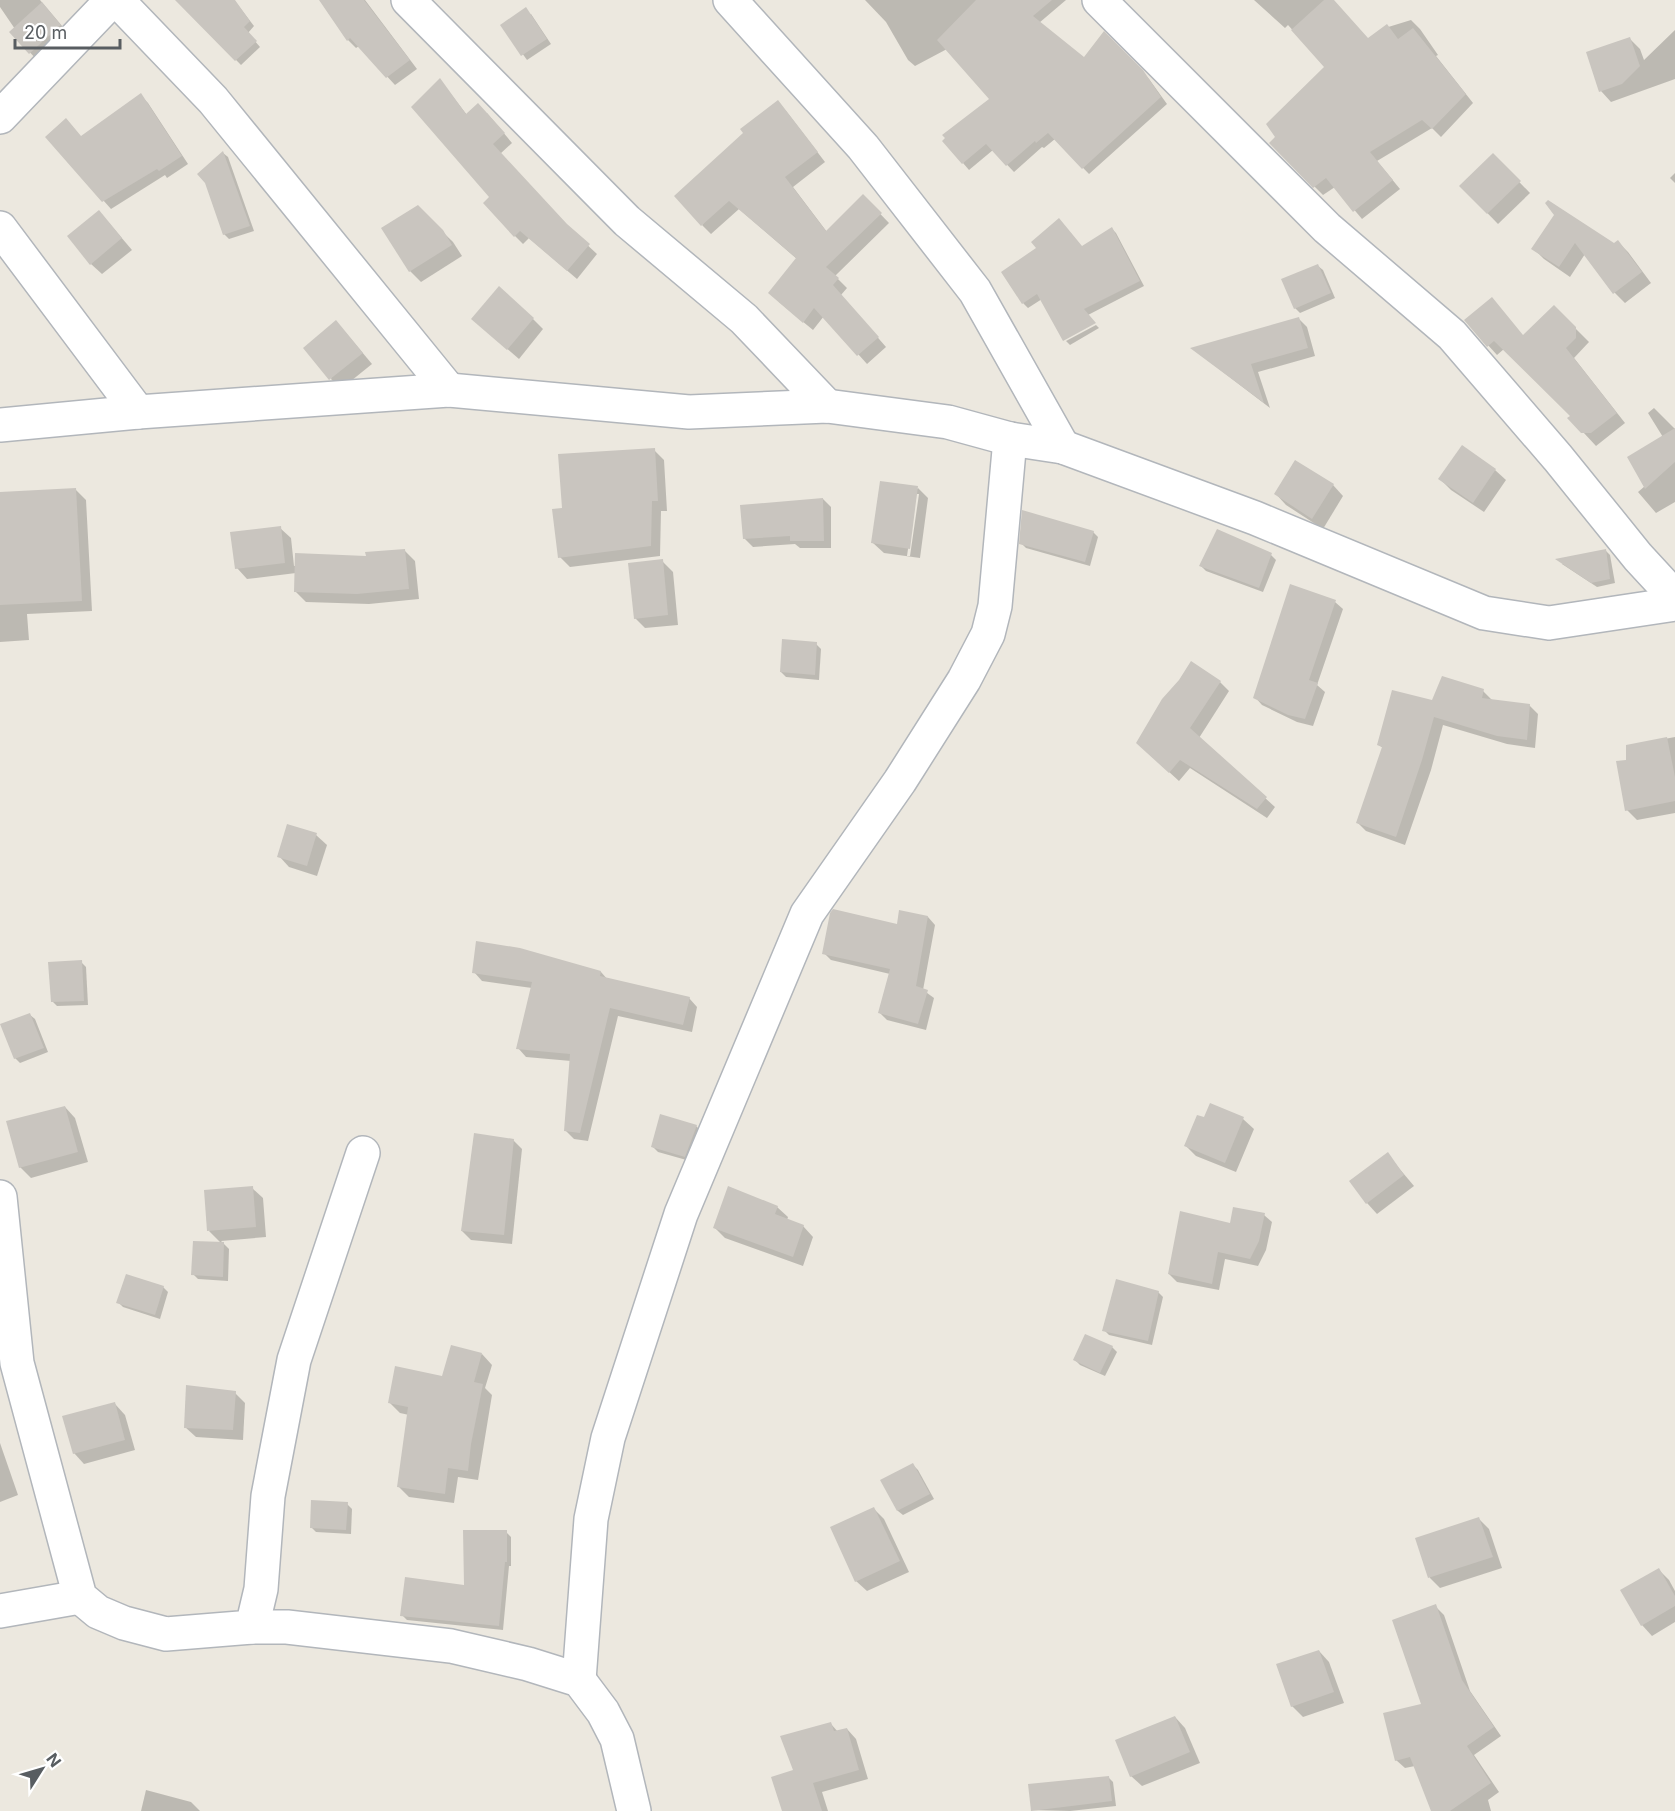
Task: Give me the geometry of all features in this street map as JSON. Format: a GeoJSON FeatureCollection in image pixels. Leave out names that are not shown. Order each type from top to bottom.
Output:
{"type":"FeatureCollection","features":[{"type":"Feature","properties":{"kind":"street"},"geometry":{"type":"LineString","coordinates":[[0,117],[115,0],[213,100],[449,390]]}},
{"type":"Feature","properties":{"kind":"street"},"geometry":{"type":"LineString","coordinates":[[408,0],[627,221],[744,319],[827,406]]}},
{"type":"Feature","properties":{"kind":"street"},"geometry":{"type":"LineString","coordinates":[[730,0],[863,147],[975,291],[1063,447]]}},
{"type":"Feature","properties":{"kind":"street"},"geometry":{"type":"LineString","coordinates":[[1099,0],[1327,228],[1452,335],[1558,458],[1638,557],[1675,597]]}},
{"type":"Feature","properties":{"kind":"street"},"geometry":{"type":"LineString","coordinates":[[0,228],[138,412]]}},
{"type":"Feature","properties":{"kind":"street"},"geometry":{"type":"LineString","coordinates":[[0,424],[449,390],[689,412],[827,406],[948,422],[1010,439],[1063,447],[1255,518],[1484,613],[1549,623],[1675,604]]}},
{"type":"Feature","properties":{"kind":"street"},"geometry":{"type":"LineString","coordinates":[[579,1680],[591,1519],[606,1450],[681,1214],[807,914],[900,781],[964,680],[988,634],[994,606],[1010,439]]}},
{"type":"Feature","properties":{"kind":"street"},"geometry":{"type":"LineString","coordinates":[[252,1627],[261,1589],[268,1496],[294,1360],[363,1153]]}},
{"type":"Feature","properties":{"kind":"street"},"geometry":{"type":"LineString","coordinates":[[0,1197],[17,1363],[80,1597],[98,1612],[124,1623],[166,1634],[252,1627],[287,1627],[451,1646],[528,1664],[579,1680],[603,1712],[617,1739],[634,1811]]}},
{"type":"Feature","properties":{"kind":"street"},"geometry":{"type":"LineString","coordinates":[[0,1611],[80,1597]]}},
{"type":"Feature","properties":{"kind":"building"},"geometry":{"type":"Polygon","coordinates":[[[175,0],[235,0],[250,21],[244,27],[257,41],[235,61],[175,0]]]}},
{"type":"Feature","properties":{"kind":"building"},"geometry":{"type":"Polygon","coordinates":[[[319,0],[364,0],[410,60],[386,78],[350,38],[347,41],[319,0]]]}},
{"type":"Feature","properties":{"kind":"building"},"geometry":{"type":"Polygon","coordinates":[[[976,0],[1052,0],[1033,16],[1084,57],[1104,31],[1143,70],[1161,97],[1082,169],[1048,133],[1006,166],[986,144],[962,164],[942,141],[945,138],[942,135],[989,99],[937,40],[976,0]]]}},
{"type":"Feature","properties":{"kind":"building"},"geometry":{"type":"Polygon","coordinates":[[[1324,0],[1334,0],[1368,38],[1387,24],[1398,39],[1413,28],[1466,94],[1432,129],[1422,120],[1370,152],[1393,180],[1353,212],[1326,178],[1313,188],[1269,143],[1275,137],[1266,124],[1324,67],[1291,30],[1324,0]]]}},
{"type":"Feature","properties":{"kind":"building"},"geometry":{"type":"Polygon","coordinates":[[[42,2],[61,25],[29,54],[9,32],[42,2]]]}},
{"type":"Feature","properties":{"kind":"building"},"geometry":{"type":"Polygon","coordinates":[[[526,7],[547,39],[521,56],[500,25],[526,7]]]}},
{"type":"Feature","properties":{"kind":"building"},"geometry":{"type":"Polygon","coordinates":[[[1630,37],[1640,66],[1622,84],[1599,92],[1586,52],[1630,37]]]}},
{"type":"Feature","properties":{"kind":"building"},"geometry":{"type":"Polygon","coordinates":[[[440,78],[466,114],[478,103],[505,133],[493,144],[567,224],[590,244],[567,271],[520,231],[514,237],[483,203],[489,197],[411,107],[440,78]]]}},
{"type":"Feature","properties":{"kind":"building"},"geometry":{"type":"Polygon","coordinates":[[[141,93],[182,156],[102,202],[45,137],[66,118],[81,136],[141,93]]]}},
{"type":"Feature","properties":{"kind":"building"},"geometry":{"type":"Polygon","coordinates":[[[778,100],[818,152],[785,177],[826,231],[863,194],[882,213],[826,267],[839,278],[833,285],[879,337],[857,356],[814,308],[803,323],[768,293],[796,258],[729,201],[701,226],[674,196],[743,133],[740,129],[778,100]]]}},
{"type":"Feature","properties":{"kind":"building"},"geometry":{"type":"Polygon","coordinates":[[[223,151],[250,226],[223,235],[205,183],[197,174],[223,151]]]}},
{"type":"Feature","properties":{"kind":"building"},"geometry":{"type":"Polygon","coordinates":[[[1493,153],[1521,181],[1487,214],[1459,186],[1493,153]]]}},
{"type":"Feature","properties":{"kind":"building"},"geometry":{"type":"Polygon","coordinates":[[[1548,200],[1614,243],[1618,240],[1642,272],[1613,294],[1575,243],[1559,267],[1531,249],[1554,215],[1545,203],[1548,200]]]}},
{"type":"Feature","properties":{"kind":"building"},"geometry":{"type":"Polygon","coordinates":[[[418,205],[443,230],[452,245],[409,272],[381,228],[418,205]]]}},
{"type":"Feature","properties":{"kind":"building"},"geometry":{"type":"Polygon","coordinates":[[[99,210],[122,238],[90,265],[67,236],[99,210]]]}},
{"type":"Feature","properties":{"kind":"building"},"geometry":{"type":"Polygon","coordinates":[[[1059,218],[1082,246],[1112,227],[1140,281],[1084,309],[1096,323],[1063,341],[1037,294],[1022,304],[1001,272],[1036,248],[1031,242],[1059,218]]]}},
{"type":"Feature","properties":{"kind":"building"},"geometry":{"type":"Polygon","coordinates":[[[1318,264],[1331,293],[1294,309],[1281,279],[1318,264]]]}},
{"type":"Feature","properties":{"kind":"building"},"geometry":{"type":"Polygon","coordinates":[[[499,286],[534,318],[507,350],[471,319],[499,286]]]}},
{"type":"Feature","properties":{"kind":"building"},"geometry":{"type":"Polygon","coordinates":[[[1492,297],[1523,335],[1554,305],[1576,327],[1576,338],[1566,348],[1617,413],[1591,433],[1581,433],[1567,418],[1570,416],[1494,341],[1487,347],[1464,320],[1492,297]]]}},
{"type":"Feature","properties":{"kind":"building"},"geometry":{"type":"Polygon","coordinates":[[[1299,317],[1308,348],[1251,364],[1264,403],[1190,348],[1299,317]]]}},
{"type":"Feature","properties":{"kind":"building"},"geometry":{"type":"Polygon","coordinates":[[[336,320],[363,353],[329,380],[303,348],[336,320]]]}},
{"type":"Feature","properties":{"kind":"building"},"geometry":{"type":"Polygon","coordinates":[[[1675,428],[1675,462],[1645,489],[1627,457],[1675,428]]]}},
{"type":"Feature","properties":{"kind":"building"},"geometry":{"type":"Polygon","coordinates":[[[1462,445],[1496,469],[1473,503],[1438,479],[1462,445]]]}},
{"type":"Feature","properties":{"kind":"building"},"geometry":{"type":"Polygon","coordinates":[[[655,448],[658,501],[652,501],[651,546],[558,558],[552,509],[562,508],[558,454],[655,448]]]}},
{"type":"Feature","properties":{"kind":"building"},"geometry":{"type":"Polygon","coordinates":[[[1295,460],[1334,484],[1312,519],[1274,494],[1295,460]]]}},
{"type":"Feature","properties":{"kind":"building"},"geometry":{"type":"Polygon","coordinates":[[[880,481],[918,486],[910,549],[871,543],[880,481]]]}},
{"type":"Feature","properties":{"kind":"building"},"geometry":{"type":"Polygon","coordinates":[[[76,488],[82,601],[0,605],[0,492],[76,488]]]}},
{"type":"Feature","properties":{"kind":"building"},"geometry":{"type":"Polygon","coordinates":[[[823,498],[824,541],[790,541],[790,536],[743,539],[740,505],[823,498]]]}},
{"type":"Feature","properties":{"kind":"building"},"geometry":{"type":"Polygon","coordinates":[[[1022,510],[1094,531],[1085,562],[1019,544],[1022,510]]]}},
{"type":"Feature","properties":{"kind":"building"},"geometry":{"type":"Polygon","coordinates":[[[281,526],[285,563],[235,569],[230,532],[281,526]]]}},
{"type":"Feature","properties":{"kind":"building"},"geometry":{"type":"Polygon","coordinates":[[[1217,529],[1272,553],[1259,588],[1199,566],[1217,529]]]}},
{"type":"Feature","properties":{"kind":"building"},"geometry":{"type":"Polygon","coordinates":[[[405,549],[409,589],[357,594],[294,592],[295,553],[366,556],[365,552],[405,549]]]}},
{"type":"Feature","properties":{"kind":"building"},"geometry":{"type":"Polygon","coordinates":[[[1606,549],[1610,579],[1591,583],[1555,559],[1606,549]]]}},
{"type":"Feature","properties":{"kind":"building"},"geometry":{"type":"Polygon","coordinates":[[[663,559],[668,615],[634,619],[628,563],[663,559]]]}},
{"type":"Feature","properties":{"kind":"building"},"geometry":{"type":"Polygon","coordinates":[[[1290,584],[1336,600],[1309,680],[1318,683],[1305,719],[1288,715],[1253,698],[1290,584]]]}},
{"type":"Feature","properties":{"kind":"building"},"geometry":{"type":"Polygon","coordinates":[[[782,639],[817,642],[815,675],[780,672],[782,639]]]}},
{"type":"Feature","properties":{"kind":"building"},"geometry":{"type":"Polygon","coordinates":[[[1191,661],[1221,681],[1190,728],[1267,797],[1257,809],[1180,760],[1169,773],[1136,743],[1162,699],[1179,680],[1191,661]]]}},
{"type":"Feature","properties":{"kind":"building"},"geometry":{"type":"Polygon","coordinates":[[[1442,676],[1484,689],[1482,698],[1530,704],[1527,740],[1497,736],[1434,717],[1396,837],[1356,823],[1382,747],[1377,745],[1392,690],[1432,700],[1442,676]]]}},
{"type":"Feature","properties":{"kind":"building"},"geometry":{"type":"Polygon","coordinates":[[[1667,737],[1675,777],[1675,801],[1625,811],[1616,761],[1626,760],[1626,745],[1667,737]]]}},
{"type":"Feature","properties":{"kind":"building"},"geometry":{"type":"Polygon","coordinates":[[[287,824],[317,833],[307,866],[277,857],[287,824]]]}},
{"type":"Feature","properties":{"kind":"building"},"geometry":{"type":"Polygon","coordinates":[[[833,909],[897,924],[899,910],[928,916],[916,986],[928,990],[918,1024],[878,1013],[890,969],[822,954],[830,913],[833,909]]]}},
{"type":"Feature","properties":{"kind":"building"},"geometry":{"type":"Polygon","coordinates":[[[476,941],[520,948],[601,971],[600,976],[690,997],[683,1025],[610,1008],[580,1133],[564,1131],[570,1054],[516,1049],[532,982],[472,973],[476,941]]]}},
{"type":"Feature","properties":{"kind":"building"},"geometry":{"type":"Polygon","coordinates":[[[82,960],[84,1001],[51,1002],[48,962],[82,960]]]}},
{"type":"Feature","properties":{"kind":"building"},"geometry":{"type":"Polygon","coordinates":[[[30,1013],[44,1048],[14,1059],[0,1024],[30,1013]]]}},
{"type":"Feature","properties":{"kind":"building"},"geometry":{"type":"Polygon","coordinates":[[[1210,1103],[1244,1117],[1225,1163],[1184,1146],[1197,1115],[1204,1117],[1210,1103]]]}},
{"type":"Feature","properties":{"kind":"building"},"geometry":{"type":"Polygon","coordinates":[[[65,1106],[78,1152],[19,1168],[6,1121],[65,1106]]]}},
{"type":"Feature","properties":{"kind":"building"},"geometry":{"type":"Polygon","coordinates":[[[660,1114],[697,1125],[685,1157],[651,1147],[660,1114]]]}},
{"type":"Feature","properties":{"kind":"building"},"geometry":{"type":"Polygon","coordinates":[[[474,1133],[514,1139],[504,1235],[461,1231],[474,1133]]]}},
{"type":"Feature","properties":{"kind":"building"},"geometry":{"type":"Polygon","coordinates":[[[1388,1152],[1404,1175],[1366,1204],[1349,1181],[1388,1152]]]}},
{"type":"Feature","properties":{"kind":"building"},"geometry":{"type":"Polygon","coordinates":[[[253,1186],[256,1227],[207,1231],[204,1190],[253,1186]]]}},
{"type":"Feature","properties":{"kind":"building"},"geometry":{"type":"Polygon","coordinates":[[[728,1186],[778,1206],[775,1214],[804,1225],[793,1257],[713,1228],[728,1186]]]}},
{"type":"Feature","properties":{"kind":"building"},"geometry":{"type":"Polygon","coordinates":[[[1233,1207],[1265,1213],[1259,1241],[1250,1259],[1218,1252],[1212,1284],[1168,1274],[1180,1211],[1230,1223],[1233,1207]]]}},
{"type":"Feature","properties":{"kind":"building"},"geometry":{"type":"Polygon","coordinates":[[[193,1241],[224,1242],[223,1277],[191,1275],[193,1241]]]}},
{"type":"Feature","properties":{"kind":"building"},"geometry":{"type":"Polygon","coordinates":[[[126,1274],[164,1286],[155,1315],[116,1303],[126,1274]]]}},
{"type":"Feature","properties":{"kind":"building"},"geometry":{"type":"Polygon","coordinates":[[[1116,1279],[1159,1291],[1148,1341],[1102,1331],[1116,1279]]]}},
{"type":"Feature","properties":{"kind":"building"},"geometry":{"type":"Polygon","coordinates":[[[1085,1334],[1113,1346],[1100,1373],[1073,1360],[1085,1334]]]}},
{"type":"Feature","properties":{"kind":"building"},"geometry":{"type":"Polygon","coordinates":[[[451,1345],[482,1353],[474,1382],[483,1384],[468,1471],[448,1468],[445,1494],[397,1487],[408,1407],[388,1403],[395,1366],[442,1376],[451,1345]]]}},
{"type":"Feature","properties":{"kind":"building"},"geometry":{"type":"Polygon","coordinates":[[[186,1385],[236,1391],[233,1430],[184,1428],[186,1385]]]}},
{"type":"Feature","properties":{"kind":"building"},"geometry":{"type":"Polygon","coordinates":[[[115,1402],[125,1440],[73,1454],[62,1416],[115,1402]]]}},
{"type":"Feature","properties":{"kind":"building"},"geometry":{"type":"Polygon","coordinates":[[[913,1463],[930,1494],[897,1511],[880,1480],[913,1463]]]}},
{"type":"Feature","properties":{"kind":"building"},"geometry":{"type":"Polygon","coordinates":[[[311,1500],[348,1502],[346,1530],[310,1528],[311,1500]]]}},
{"type":"Feature","properties":{"kind":"building"},"geometry":{"type":"Polygon","coordinates":[[[874,1507],[900,1561],[855,1582],[830,1527],[874,1507]]]}},
{"type":"Feature","properties":{"kind":"building"},"geometry":{"type":"Polygon","coordinates":[[[1479,1517],[1493,1557],[1428,1578],[1415,1538],[1479,1517]]]}},
{"type":"Feature","properties":{"kind":"building"},"geometry":{"type":"Polygon","coordinates":[[[463,1530],[507,1530],[507,1562],[505,1562],[499,1626],[400,1616],[405,1577],[464,1585],[463,1530]]]}},
{"type":"Feature","properties":{"kind":"building"},"geometry":{"type":"Polygon","coordinates":[[[1659,1568],[1675,1596],[1675,1606],[1641,1626],[1620,1590],[1659,1568]]]}},
{"type":"Feature","properties":{"kind":"building"},"geometry":{"type":"Polygon","coordinates":[[[1436,1604],[1462,1680],[1494,1727],[1467,1746],[1491,1783],[1450,1811],[1431,1811],[1410,1757],[1395,1761],[1383,1713],[1421,1704],[1392,1620],[1436,1604]]]}},
{"type":"Feature","properties":{"kind":"building"},"geometry":{"type":"Polygon","coordinates":[[[1319,1650],[1334,1692],[1291,1707],[1276,1664],[1319,1650]]]}},
{"type":"Feature","properties":{"kind":"building"},"geometry":{"type":"Polygon","coordinates":[[[1175,1716],[1190,1752],[1130,1777],[1115,1740],[1175,1716]]]}},
{"type":"Feature","properties":{"kind":"building"},"geometry":{"type":"Polygon","coordinates":[[[831,1722],[834,1731],[847,1728],[859,1770],[813,1783],[822,1811],[782,1811],[771,1777],[793,1770],[780,1736],[831,1722]]]}},
{"type":"Feature","properties":{"kind":"building"},"geometry":{"type":"Polygon","coordinates":[[[1109,1776],[1112,1801],[1031,1811],[1028,1784],[1109,1776]]]}}]}
